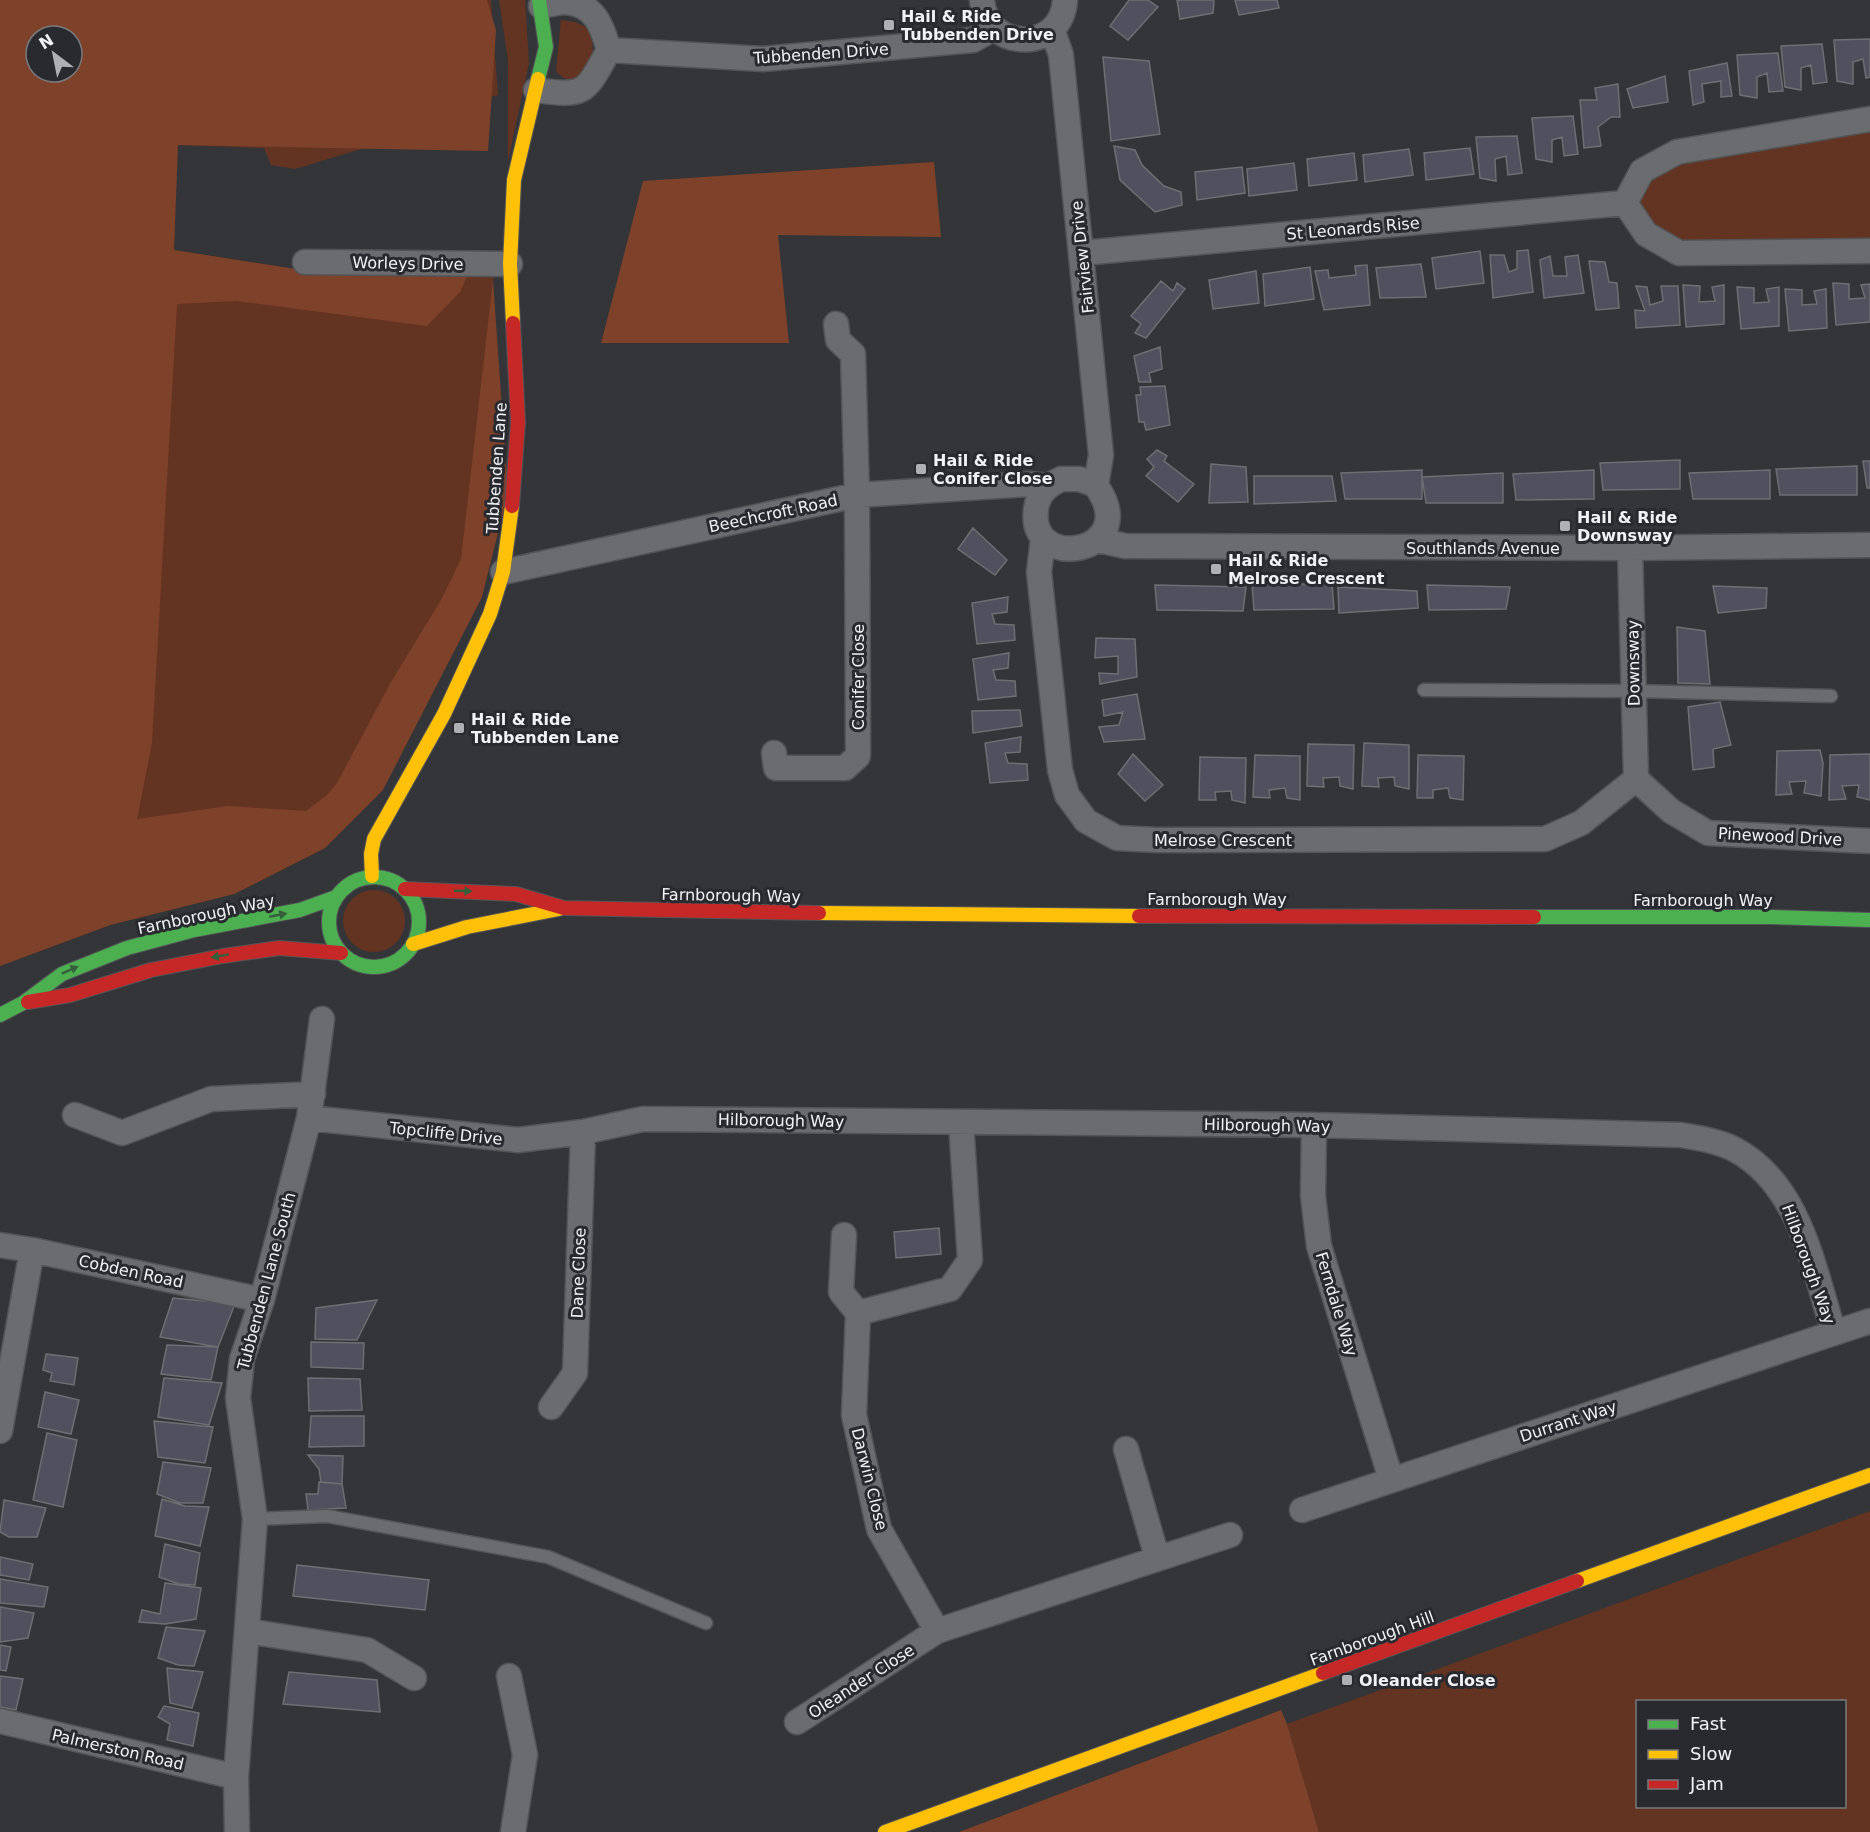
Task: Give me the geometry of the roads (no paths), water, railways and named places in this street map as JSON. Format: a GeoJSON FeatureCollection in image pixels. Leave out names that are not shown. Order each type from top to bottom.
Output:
{"type":"FeatureCollection","features":[{"type":"Feature","properties":{"kind":"main road","name":"Tubbenden Lane"},"geometry":{"type":"LineString","coordinates":[[372,876],[371,854],[374,839],[444,714],[490,614],[503,572],[514,495],[518,422],[510,264],[514,180],[546,47],[540,3]]}},
{"type":"Feature","properties":{"kind":"main road"},"geometry":{"type":"LineString","coordinates":[[372,876],[391,880],[405,889],[414,901],[419,916],[418,931],[413,944],[399,959],[380,967],[365,967],[352,962],[333,942],[328,927],[330,911],[336,897],[347,886],[372,876]]}},
{"type":"Feature","properties":{"kind":"main road","name":"Farnborough Way"},"geometry":{"type":"LineString","coordinates":[[405,889],[516,894],[564,908],[953,916],[1655,916],[1815,917],[1870,920]]}},
{"type":"Feature","properties":{"kind":"main road","name":"Farnborough Way"},"geometry":{"type":"LineString","coordinates":[[0,1015],[22,1003],[62,974],[127,948],[194,930],[300,910],[336,897]]}},
{"type":"Feature","properties":{"kind":"main road","name":"Farnborough Way"},"geometry":{"type":"LineString","coordinates":[[413,944],[457,929],[537,916],[564,908]]}},
{"type":"Feature","properties":{"kind":"main road","name":"Farnborough Way"},"geometry":{"type":"LineString","coordinates":[[22,1003],[70,995],[152,970],[223,956],[279,948],[341,953]]}},
{"type":"Feature","properties":{"kind":"main road","name":"Farnborough Hill"},"geometry":{"type":"LineString","coordinates":[[885,1832],[1870,1475]]}},
{"type":"Feature","properties":{"kind":"street"},"geometry":{"type":"LineString","coordinates":[[982,0],[986,16],[994,28],[1012,39],[1026,40],[1040,37],[1052,29],[1061,18],[1065,0]]}},
{"type":"Feature","properties":{"kind":"street"},"geometry":{"type":"LineString","coordinates":[[536,90],[563,94],[578,92],[592,81],[609,50],[602,27],[590,9],[565,2],[540,3]]}},
{"type":"Feature","properties":{"kind":"street","name":"Tubbenden Drive"},"geometry":{"type":"LineString","coordinates":[[609,50],[763,59],[973,40],[994,28]]}},
{"type":"Feature","properties":{"kind":"street","name":"Fairview Drive"},"geometry":{"type":"LineString","coordinates":[[1052,29],[1061,55],[1082,253],[1101,455],[1096,485]]}},
{"type":"Feature","properties":{"kind":"street"},"geometry":{"type":"LineString","coordinates":[[1870,119],[1677,152],[1642,171],[1625,203],[1646,234],[1679,253],[1870,251]]}},
{"type":"Feature","properties":{"kind":"street","name":"St Leonards Rise"},"geometry":{"type":"LineString","coordinates":[[1082,253],[1625,203]]}},
{"type":"Feature","properties":{"kind":"street","name":"Worleys Drive"},"geometry":{"type":"LineString","coordinates":[[305,262],[510,264]]}},
{"type":"Feature","properties":{"kind":"street"},"geometry":{"type":"LineString","coordinates":[[836,324],[838,340],[853,354],[857,495]]}},
{"type":"Feature","properties":{"kind":"street"},"geometry":{"type":"LineString","coordinates":[[1061,479],[1079,479],[1096,485],[1106,503],[1107,524],[1098,540],[1080,549],[1059,549],[1043,538],[1035,519],[1037,501],[1047,486],[1061,479]]}},
{"type":"Feature","properties":{"kind":"street","name":"Beechcroft Road"},"geometry":{"type":"LineString","coordinates":[[503,572],[857,495],[1029,484],[1047,486]]}},
{"type":"Feature","properties":{"kind":"street","name":"Conifer Close"},"geometry":{"type":"LineString","coordinates":[[774,753],[776,768],[845,768],[858,756],[857,495]]}},
{"type":"Feature","properties":{"kind":"street","name":"Melrose Crescent"},"geometry":{"type":"LineString","coordinates":[[1043,538],[1039,572],[1060,770],[1067,795],[1086,821],[1117,838],[1157,840],[1545,839],[1581,823],[1636,779]]}},
{"type":"Feature","properties":{"kind":"street","name":"Southlands Avenue"},"geometry":{"type":"LineString","coordinates":[[1098,540],[1125,546],[1630,548],[1870,546]]}},
{"type":"Feature","properties":{"kind":"street","name":"Downsway"},"geometry":{"type":"LineString","coordinates":[[1630,548],[1636,779]]}},
{"type":"Feature","properties":{"kind":"street","name":"Pinewood Drive"},"geometry":{"type":"LineString","coordinates":[[1636,779],[1671,811],[1708,833],[1870,841]]}},
{"type":"Feature","properties":{"kind":"street","name":"Tubbenden Lane South"},"geometry":{"type":"LineString","coordinates":[[237,1832],[236,1777],[255,1520],[238,1398],[242,1359],[262,1300],[309,1118],[322,1019]]}},
{"type":"Feature","properties":{"kind":"street"},"geometry":{"type":"LineString","coordinates":[[75,1115],[122,1133],[211,1099],[313,1094]]}},
{"type":"Feature","properties":{"kind":"street","name":"Topcliffe Drive"},"geometry":{"type":"LineString","coordinates":[[309,1118],[518,1140],[583,1132]]}},
{"type":"Feature","properties":{"kind":"street","name":"Hilborough Way"},"geometry":{"type":"LineString","coordinates":[[583,1132],[643,1119],[1314,1125],[1662,1134],[1700,1138],[1732,1148],[1752,1161],[1770,1177],[1788,1201],[1802,1233],[1834,1333]]}},
{"type":"Feature","properties":{"kind":"street"},"geometry":{"type":"LineString","coordinates":[[844,1235],[841,1292],[858,1313],[950,1289],[970,1260],[961,1122]]}},
{"type":"Feature","properties":{"kind":"street","name":"Ferndale Way"},"geometry":{"type":"LineString","coordinates":[[1314,1125],[1313,1196],[1319,1246],[1391,1479]]}},
{"type":"Feature","properties":{"kind":"street","name":"Dane Close"},"geometry":{"type":"LineString","coordinates":[[551,1407],[575,1374],[583,1132]]}},
{"type":"Feature","properties":{"kind":"street","name":"Cobden Road"},"geometry":{"type":"LineString","coordinates":[[0,1245],[262,1300]]}},
{"type":"Feature","properties":{"kind":"street"},"geometry":{"type":"LineString","coordinates":[[0,1431],[32,1250]]}},
{"type":"Feature","properties":{"kind":"street","name":"Darwin Close"},"geometry":{"type":"LineString","coordinates":[[858,1313],[854,1415],[879,1529],[937,1631]]}},
{"type":"Feature","properties":{"kind":"street","name":"Durrant Way"},"geometry":{"type":"LineString","coordinates":[[1302,1510],[1870,1321]]}},
{"type":"Feature","properties":{"kind":"street"},"geometry":{"type":"LineString","coordinates":[[1126,1449],[1157,1557]]}},
{"type":"Feature","properties":{"kind":"street","name":"Oleander Close"},"geometry":{"type":"LineString","coordinates":[[797,1722],[937,1631],[1230,1534]]}},
{"type":"Feature","properties":{"kind":"street"},"geometry":{"type":"LineString","coordinates":[[247,1631],[367,1650],[414,1678]]}},
{"type":"Feature","properties":{"kind":"street"},"geometry":{"type":"LineString","coordinates":[[509,1676],[525,1755],[513,1832]]}},
{"type":"Feature","properties":{"kind":"street","name":"Palmerston Road"},"geometry":{"type":"LineString","coordinates":[[0,1721],[236,1777]]}},
{"type":"Feature","properties":{"kind":"lane"},"geometry":{"type":"LineString","coordinates":[[1424,690],[1634,691],[1831,696]]}},
{"type":"Feature","properties":{"kind":"lane"},"geometry":{"type":"LineString","coordinates":[[255,1520],[327,1516],[548,1557],[706,1623]]}},
{"type":"Feature","properties":{"kind":"place","name":"Hail & Ride Tubbenden Drive"},"geometry":{"type":"Point","coordinates":[889,25]}},
{"type":"Feature","properties":{"kind":"place","name":"Hail & Ride Conifer Close"},"geometry":{"type":"Point","coordinates":[921,469]}},
{"type":"Feature","properties":{"kind":"place","name":"Hail & Ride Downsway"},"geometry":{"type":"Point","coordinates":[1565,526]}},
{"type":"Feature","properties":{"kind":"place","name":"Hail & Ride Melrose Crescent"},"geometry":{"type":"Point","coordinates":[1216,569]}},
{"type":"Feature","properties":{"kind":"place","name":"Hail & Ride Tubbenden Lane"},"geometry":{"type":"Point","coordinates":[459,728]}},
{"type":"Feature","properties":{"kind":"place","name":"Oleander Close"},"geometry":{"type":"Point","coordinates":[1347,1680]}}]}
